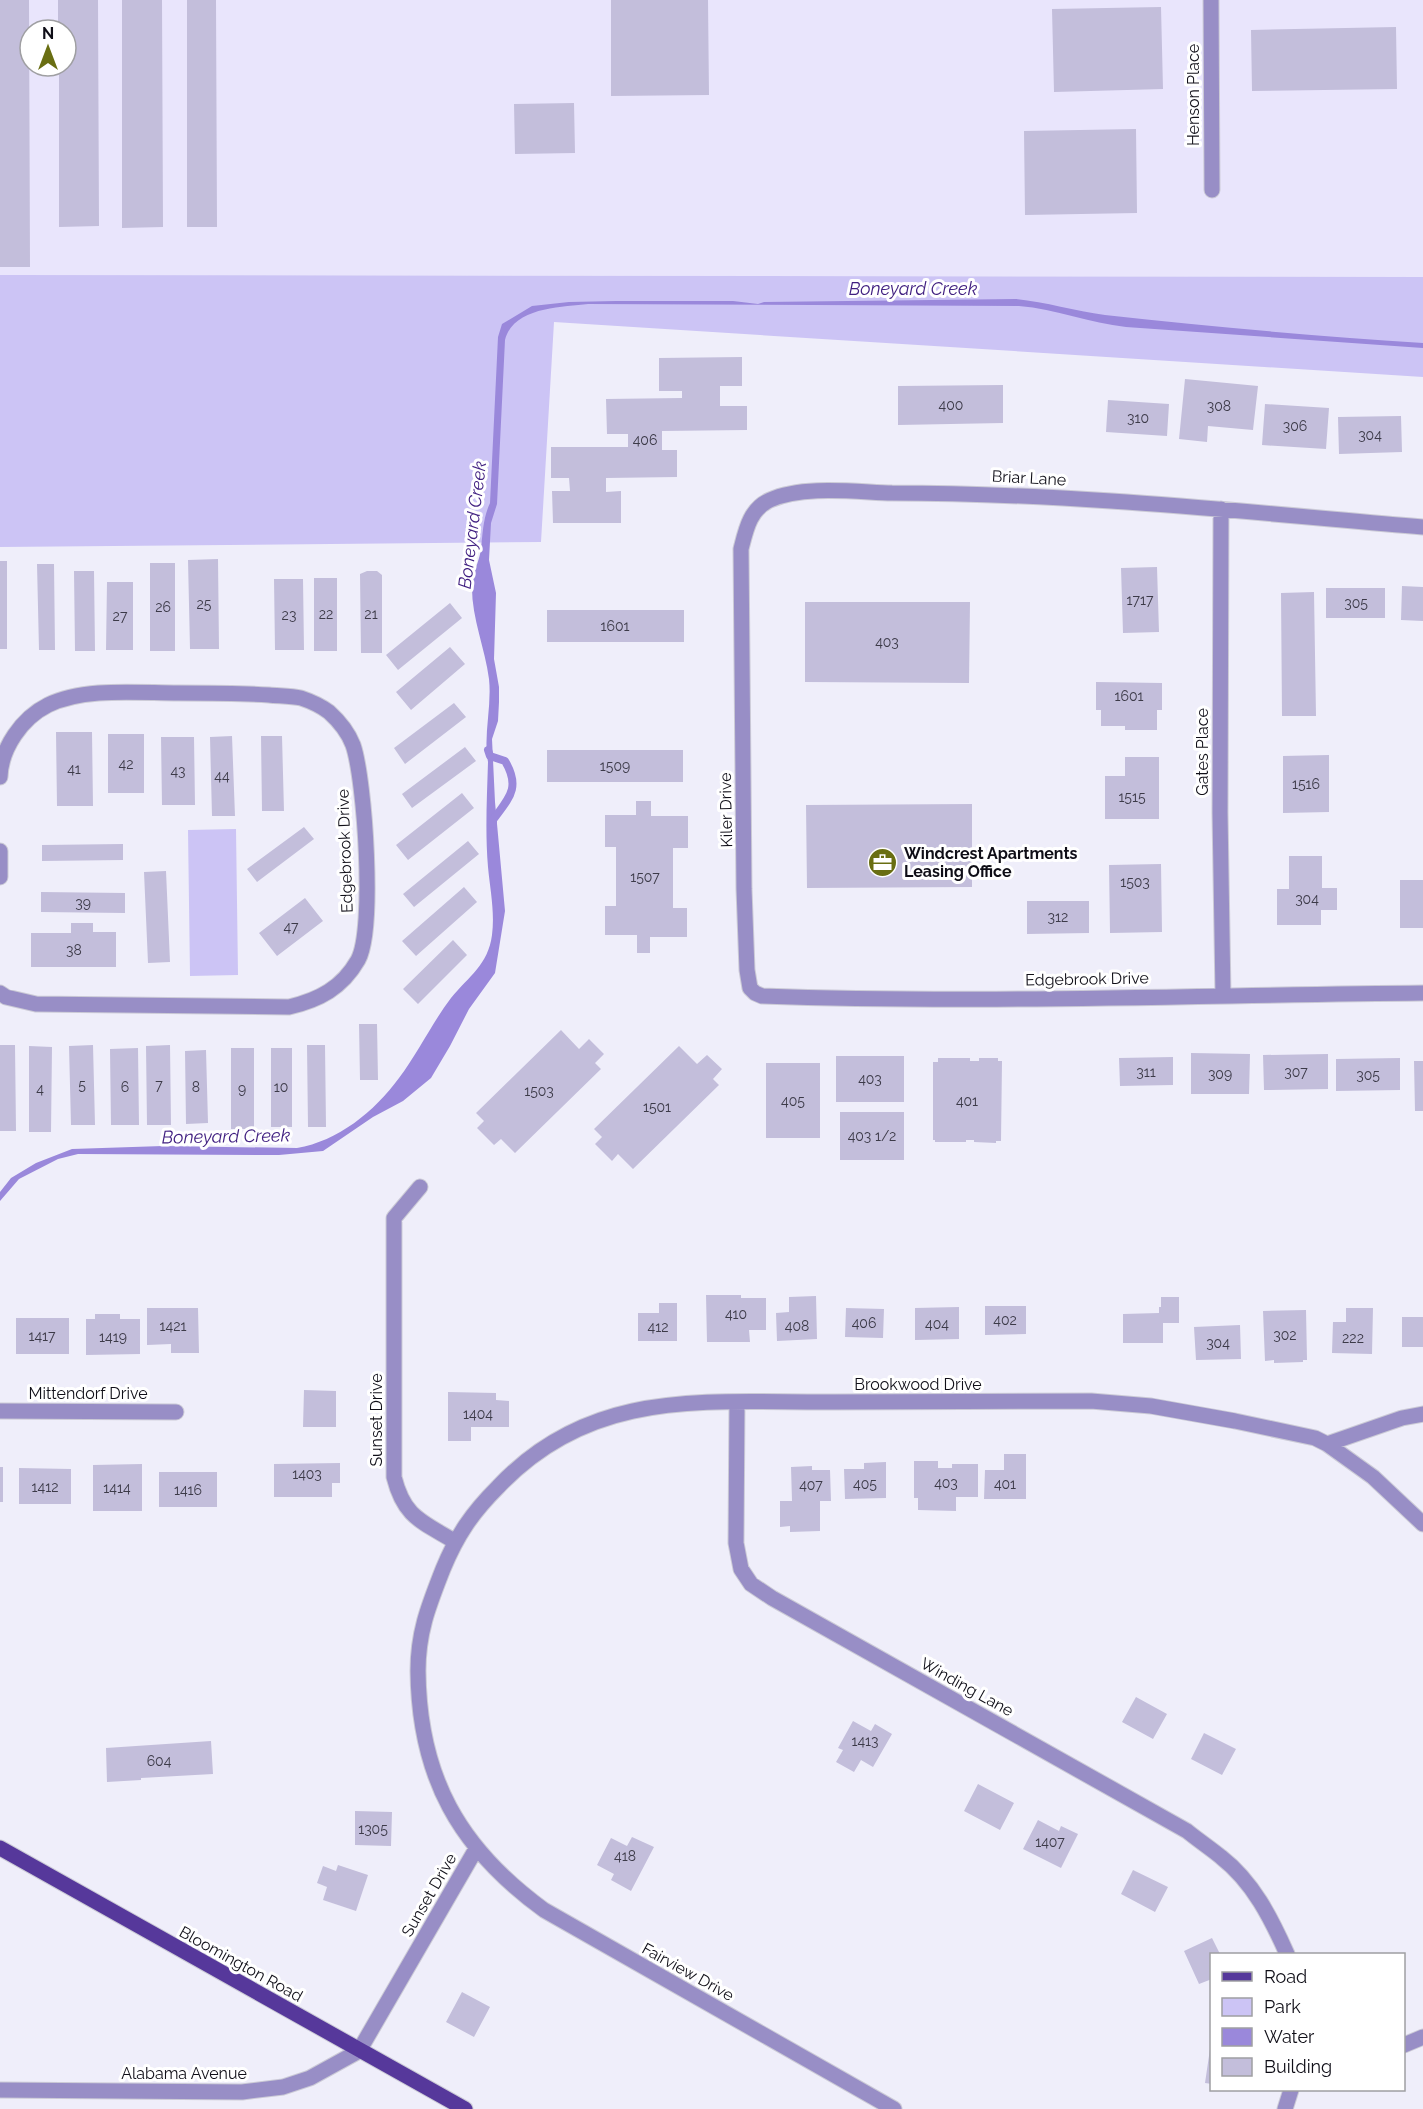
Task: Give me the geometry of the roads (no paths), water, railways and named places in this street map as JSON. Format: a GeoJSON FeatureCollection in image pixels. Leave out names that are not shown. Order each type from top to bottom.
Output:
{"type":"FeatureCollection","features":[{"type":"Feature","properties":{"kind":"main road","name":"Bloomington Road"},"geometry":{"type":"LineString","coordinates":[[0,1848],[359,2051],[446,2104],[465,2109]]}},
{"type":"Feature","properties":{"kind":"street","name":"Henson Place"},"geometry":{"type":"LineString","coordinates":[[1211,0],[1212,190]]}},
{"type":"Feature","properties":{"kind":"street","name":"Briar Lane"},"geometry":{"type":"LineString","coordinates":[[741,627],[741,549],[748,522],[762,504],[784,495],[820,492],[977,493],[1221,509],[1423,527]]}},
{"type":"Feature","properties":{"kind":"street","name":"Gates Place"},"geometry":{"type":"LineString","coordinates":[[1221,509],[1220,813],[1223,995]]}},
{"type":"Feature","properties":{"kind":"street","name":"Kiler Drive"},"geometry":{"type":"LineString","coordinates":[[741,627],[744,889],[747,970],[753,991]]}},
{"type":"Feature","properties":{"kind":"street","name":"Edgebrook Drive"},"geometry":{"type":"LineString","coordinates":[[0,777],[6,749],[18,730],[36,712],[50,704],[69,698],[98,693],[233,692],[299,698],[312,702],[327,710],[342,724],[352,744],[360,775],[365,834],[366,925],[359,958],[348,975],[330,992],[311,1002],[289,1007],[36,1004],[6,997],[0,993]]}},
{"type":"Feature","properties":{"kind":"street"},"geometry":{"type":"LineString","coordinates":[[0,851],[0,878]]}},
{"type":"Feature","properties":{"kind":"street","name":"Edgebrook Drive"},"geometry":{"type":"LineString","coordinates":[[753,991],[762,996],[977,999],[1423,993]]}},
{"type":"Feature","properties":{"kind":"street","name":"Sunset Drive"},"geometry":{"type":"LineString","coordinates":[[359,2051],[476,1849],[453,1815],[436,1778],[424,1741],[418,1702],[418,1657],[423,1620],[454,1541],[409,1512],[404,1505],[394,1477],[394,1218],[420,1187]]}},
{"type":"Feature","properties":{"kind":"street","name":"Brookwood Drive"},"geometry":{"type":"LineString","coordinates":[[454,1541],[481,1504],[516,1468],[544,1446],[581,1426],[608,1416],[650,1407],[737,1403],[1091,1401],[1151,1406],[1315,1438],[1373,1477],[1423,1524]]}},
{"type":"Feature","properties":{"kind":"street","name":"Winding Lane"},"geometry":{"type":"LineString","coordinates":[[737,1403],[736,1543],[741,1569],[751,1584],[772,1598],[1187,1831],[1223,1858],[1251,1887],[1272,1920],[1287,1953]]}},
{"type":"Feature","properties":{"kind":"street","name":"Mittendorf Drive"},"geometry":{"type":"LineString","coordinates":[[0,1411],[176,1412]]}},
{"type":"Feature","properties":{"kind":"street"},"geometry":{"type":"LineString","coordinates":[[1327,1444],[1402,1418],[1423,1414]]}},
{"type":"Feature","properties":{"kind":"street","name":"Fairview Drive"},"geometry":{"type":"LineString","coordinates":[[476,1849],[515,1889],[544,1910],[894,2109]]}},
{"type":"Feature","properties":{"kind":"street"},"geometry":{"type":"LineString","coordinates":[[1405,2045],[1423,2037]]}},
{"type":"Feature","properties":{"kind":"street","name":"Alabama Avenue"},"geometry":{"type":"LineString","coordinates":[[0,2090],[242,2092],[283,2087],[310,2078],[359,2051]]}},
{"type":"Feature","properties":{"kind":"street"},"geometry":{"type":"LineString","coordinates":[[1285,2109],[1291,2091]]}},
{"type":"Feature","properties":{"kind":"water"},"geometry":{"type":"Polygon","coordinates":[[[1016,299],[1105,315],[1264,331],[1423,343],[1423,348],[1126,327],[1019,306],[588,304],[552,308],[528,315],[510,329],[505,340],[497,504],[491,523],[489,560],[496,593],[494,659],[499,702],[498,721],[492,739],[505,911],[495,973],[469,1009],[431,1078],[403,1101],[373,1117],[323,1151],[279,1155],[78,1154],[58,1159],[19,1179],[0,1201],[0,1192],[11,1178],[36,1163],[72,1149],[163,1146],[297,1148],[327,1139],[367,1113],[389,1090],[406,1068],[451,998],[482,962],[490,945],[493,926],[486,828],[488,762],[486,742],[490,689],[476,620],[472,584],[490,503],[498,337],[502,324],[532,306],[569,302],[733,301],[758,304],[764,302],[1016,299]]]}},
{"type":"Feature","properties":{"kind":"waterway","name":"Boneyard Creek"},"geometry":{"type":"LineString","coordinates":[[488,750],[490,756],[505,761],[512,779],[511,792],[493,820],[493,824]]}},
{"type":"Feature","properties":{"kind":"place","name":"Windcrest Apartments Leasing Office"},"geometry":{"type":"Point","coordinates":[883,862]}}]}
